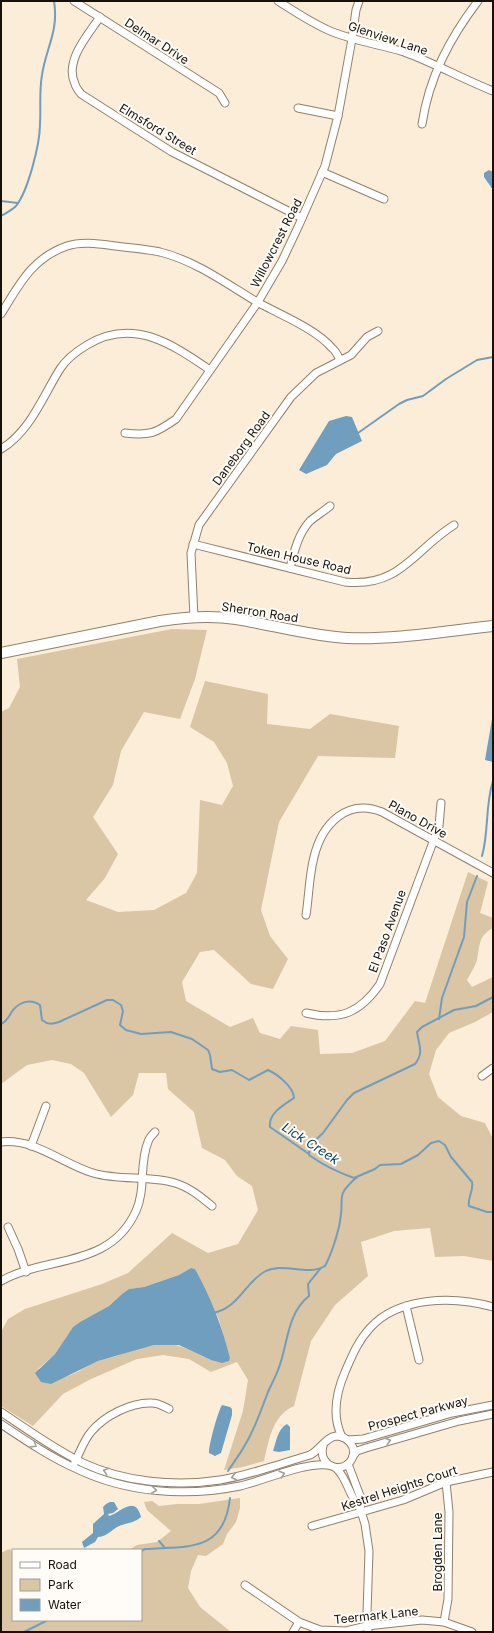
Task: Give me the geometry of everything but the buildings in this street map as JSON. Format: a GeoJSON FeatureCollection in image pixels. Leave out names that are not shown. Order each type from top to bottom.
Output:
{"type":"FeatureCollection","features":[{"type":"Feature","properties":{"kind":"main road","name":"Sherron Road"},"geometry":{"type":"LineString","coordinates":[[1,652],[160,621],[194,618],[236,619],[318,635],[347,638],[380,638],[493,626]]}},
{"type":"Feature","properties":{"kind":"street","name":"Delmar Drive"},"geometry":{"type":"LineString","coordinates":[[74,1],[219,93],[225,103]]}},
{"type":"Feature","properties":{"kind":"street","name":"Glenview Lane"},"geometry":{"type":"LineString","coordinates":[[278,1],[328,30],[352,39],[378,44],[438,66],[493,91]]}},
{"type":"Feature","properties":{"kind":"street","name":"Willowcrest Road"},"geometry":{"type":"LineString","coordinates":[[125,433],[142,435],[159,431],[176,419],[258,302],[282,261],[322,172],[338,116],[356,10],[359,1]]}},
{"type":"Feature","properties":{"kind":"street"},"geometry":{"type":"LineString","coordinates":[[422,124],[428,94],[438,66],[452,38],[478,1]]}},
{"type":"Feature","properties":{"kind":"street","name":"Elmsford Street"},"geometry":{"type":"LineString","coordinates":[[100,17],[73,62],[72,73],[74,84],[81,94],[172,152],[302,218]]}},
{"type":"Feature","properties":{"kind":"street"},"geometry":{"type":"LineString","coordinates":[[298,108],[338,116]]}},
{"type":"Feature","properties":{"kind":"street"},"geometry":{"type":"LineString","coordinates":[[322,172],[384,199]]}},
{"type":"Feature","properties":{"kind":"street"},"geometry":{"type":"LineString","coordinates":[[1,314],[22,280],[40,260],[50,253],[69,246],[95,244],[161,252],[196,266],[226,282],[258,302],[297,322],[322,338],[332,348],[340,360]]}},
{"type":"Feature","properties":{"kind":"street","name":"Daneborg Road"},"geometry":{"type":"LineString","coordinates":[[194,618],[191,553],[199,525],[291,397],[316,373],[340,360],[351,356],[367,337],[378,331]]}},
{"type":"Feature","properties":{"kind":"street"},"geometry":{"type":"LineString","coordinates":[[1,448],[9,444],[24,428],[61,368],[74,353],[96,339],[123,333],[144,334],[162,340],[177,348],[210,370]]}},
{"type":"Feature","properties":{"kind":"street"},"geometry":{"type":"LineString","coordinates":[[290,568],[296,544],[304,529],[310,521],[330,506]]}},
{"type":"Feature","properties":{"kind":"street","name":"Token House Road"},"geometry":{"type":"LineString","coordinates":[[193,544],[345,582],[366,582],[387,576],[410,562],[440,534],[454,525]]}},
{"type":"Feature","properties":{"kind":"street","name":"El Paso Avenue"},"geometry":{"type":"LineString","coordinates":[[306,1013],[332,1017],[342,1015],[361,1006],[374,993],[384,973],[433,840],[440,818],[441,803]]}},
{"type":"Feature","properties":{"kind":"street","name":"Plano Drive"},"geometry":{"type":"LineString","coordinates":[[306,915],[314,855],[320,841],[328,826],[338,816],[357,808],[376,809],[493,872]]}},
{"type":"Feature","properties":{"kind":"street"},"geometry":{"type":"LineString","coordinates":[[482,1076],[493,1068]]}},
{"type":"Feature","properties":{"kind":"street"},"geometry":{"type":"LineString","coordinates":[[31,1146],[46,1106]]}},
{"type":"Feature","properties":{"kind":"street"},"geometry":{"type":"LineString","coordinates":[[1,1281],[26,1272],[95,1252],[114,1241],[126,1229],[137,1209],[143,1179],[144,1157],[148,1142],[154,1132]]}},
{"type":"Feature","properties":{"kind":"street"},"geometry":{"type":"LineString","coordinates":[[1,1142],[13,1142],[31,1146],[81,1169],[94,1173],[107,1176],[163,1180],[177,1183],[191,1190],[212,1206]]}},
{"type":"Feature","properties":{"kind":"street"},"geometry":{"type":"LineString","coordinates":[[8,1227],[26,1272]]}},
{"type":"Feature","properties":{"kind":"street"},"geometry":{"type":"LineString","coordinates":[[328,1465],[322,1456],[324,1444],[336,1421],[339,1387],[357,1344],[376,1322],[391,1312],[417,1303],[455,1301],[493,1307]]}},
{"type":"Feature","properties":{"kind":"street"},"geometry":{"type":"LineString","coordinates":[[406,1306],[419,1360]]}},
{"type":"Feature","properties":{"kind":"street"},"geometry":{"type":"LineString","coordinates":[[73,1468],[91,1432],[104,1420],[122,1410],[147,1403],[160,1404],[169,1409]]}},
{"type":"Feature","properties":{"kind":"street","name":"Prospect Parkway"},"geometry":{"type":"LineString","coordinates":[[1,1412],[58,1450],[103,1471],[150,1481],[196,1482],[220,1480],[250,1473],[310,1454],[332,1437],[363,1439],[452,1413],[493,1405]]}},
{"type":"Feature","properties":{"kind":"street","name":"Prospect Parkway"},"geometry":{"type":"LineString","coordinates":[[348,1464],[357,1451],[459,1421],[493,1414]]}},
{"type":"Feature","properties":{"kind":"street"},"geometry":{"type":"LineString","coordinates":[[336,1421],[345,1439],[353,1448],[353,1456]]}},
{"type":"Feature","properties":{"kind":"street"},"geometry":{"type":"LineString","coordinates":[[1,1424],[73,1468],[100,1479],[149,1490],[180,1492],[222,1489],[253,1482],[314,1464],[328,1465],[336,1468],[344,1477],[356,1504],[361,1510]]}},
{"type":"Feature","properties":{"kind":"street"},"geometry":{"type":"LineString","coordinates":[[336,1468],[348,1464],[362,1501],[361,1510],[365,1524],[368,1551],[368,1629]]}},
{"type":"Feature","properties":{"kind":"street","name":"Kestrel Heights Court"},"geometry":{"type":"LineString","coordinates":[[312,1526],[361,1510],[403,1500],[446,1482],[493,1472]]}},
{"type":"Feature","properties":{"kind":"street","name":"Brogden Lane"},"geometry":{"type":"LineString","coordinates":[[444,1622],[448,1599],[449,1512],[446,1482]]}},
{"type":"Feature","properties":{"kind":"street","name":"Teermark Lane"},"geometry":{"type":"LineString","coordinates":[[245,1585],[299,1622],[320,1630],[346,1631],[368,1629],[422,1620],[444,1622],[472,1632]]}},
{"type":"Feature","properties":{"kind":"street"},"geometry":{"type":"LineString","coordinates":[[293,1632],[299,1622]]}},
{"type":"Feature","properties":{"kind":"green space"},"geometry":{"type":"Polygon","coordinates":[[[172,629],[207,630],[195,679],[180,719],[144,712],[121,751],[113,785],[93,817],[118,854],[105,878],[86,900],[118,912],[154,910],[186,893],[197,873],[200,800],[222,805],[233,786],[227,763],[214,742],[190,727],[205,681],[268,694],[267,724],[310,729],[330,714],[399,726],[395,758],[318,756],[279,822],[261,910],[270,936],[288,959],[273,989],[251,984],[214,950],[200,952],[182,982],[186,1001],[230,1027],[253,1018],[260,1033],[280,1039],[291,1026],[318,1030],[320,1054],[352,1053],[385,1041],[415,1001],[425,1003],[468,872],[488,882],[480,913],[493,918],[493,928],[485,934],[480,941],[476,963],[467,980],[472,987],[493,977],[493,1012],[475,1022],[449,1033],[436,1050],[429,1074],[438,1097],[461,1116],[485,1123],[493,1139],[493,1261],[464,1256],[435,1257],[430,1228],[394,1231],[361,1242],[368,1276],[335,1305],[311,1341],[294,1406],[287,1410],[276,1422],[270,1437],[264,1461],[243,1467],[224,1470],[243,1411],[248,1380],[237,1362],[211,1372],[189,1359],[163,1355],[137,1359],[91,1379],[63,1394],[33,1426],[1,1406],[1,1332],[8,1319],[25,1309],[102,1284],[128,1273],[172,1233],[208,1253],[238,1244],[258,1210],[252,1186],[237,1176],[225,1160],[202,1148],[194,1112],[168,1089],[166,1073],[139,1073],[133,1095],[111,1117],[84,1073],[71,1064],[52,1060],[27,1065],[1,1084],[1,712],[9,708],[20,687],[17,659],[172,629]],[[191,1268],[179,1275],[144,1287],[129,1289],[109,1306],[73,1327],[55,1354],[38,1369],[65,1377],[102,1360],[160,1344],[183,1347],[206,1358],[221,1362],[228,1361],[230,1358],[219,1320],[195,1269],[191,1268]]]}},
{"type":"Feature","properties":{"kind":"green space"},"geometry":{"type":"Polygon","coordinates":[[[240,1498],[240,1508],[236,1522],[227,1534],[223,1544],[206,1556],[198,1555],[191,1571],[188,1588],[200,1607],[231,1632],[1,1632],[1,1553],[9,1549],[12,1551],[12,1621],[142,1621],[142,1549],[131,1549],[137,1545],[157,1542],[171,1531],[147,1510],[144,1502],[152,1501],[159,1506],[199,1504],[240,1498]]]}},
{"type":"Feature","properties":{"kind":"water"},"geometry":{"type":"Polygon","coordinates":[[[489,170],[493,172],[493,190],[484,177],[484,173],[489,170]]]}},
{"type":"Feature","properties":{"kind":"water"},"geometry":{"type":"Polygon","coordinates":[[[346,416],[352,417],[362,441],[336,454],[327,465],[306,474],[299,470],[329,421],[346,416]]]}},
{"type":"Feature","properties":{"kind":"water"},"geometry":{"type":"Polygon","coordinates":[[[493,713],[493,762],[485,760],[493,713]]]}},
{"type":"Feature","properties":{"kind":"water"},"geometry":{"type":"Polygon","coordinates":[[[191,1268],[195,1269],[216,1312],[227,1346],[230,1358],[229,1361],[222,1363],[211,1360],[179,1345],[154,1345],[98,1361],[51,1384],[41,1382],[35,1373],[55,1354],[73,1327],[109,1306],[129,1289],[144,1287],[179,1275],[191,1268]]]}},
{"type":"Feature","properties":{"kind":"water"},"geometry":{"type":"Polygon","coordinates":[[[222,1405],[232,1409],[232,1415],[221,1453],[215,1456],[209,1453],[209,1449],[216,1421],[222,1405]]]}},
{"type":"Feature","properties":{"kind":"water"},"geometry":{"type":"Polygon","coordinates":[[[287,1424],[290,1427],[290,1450],[279,1452],[273,1451],[279,1432],[287,1424]]]}},
{"type":"Feature","properties":{"kind":"water"},"geometry":{"type":"Polygon","coordinates":[[[110,1502],[114,1502],[118,1509],[113,1513],[108,1514],[109,1516],[131,1506],[138,1510],[141,1517],[136,1521],[117,1527],[106,1535],[98,1537],[95,1542],[84,1548],[82,1542],[93,1533],[93,1524],[104,1514],[103,1507],[110,1502]]]}},
{"type":"Feature","properties":{"kind":"waterway"},"geometry":{"type":"LineString","coordinates":[[1,216],[16,206],[25,190],[36,155],[39,133],[41,81],[55,21],[54,1]]}},
{"type":"Feature","properties":{"kind":"waterway"},"geometry":{"type":"LineString","coordinates":[[1,201],[18,203]]}},
{"type":"Feature","properties":{"kind":"waterway"},"geometry":{"type":"LineString","coordinates":[[358,433],[399,404],[407,400],[423,396],[446,379],[477,360],[493,357]]}},
{"type":"Feature","properties":{"kind":"waterway"},"geometry":{"type":"LineString","coordinates":[[482,856],[486,838],[489,799],[493,781]]}},
{"type":"Feature","properties":{"kind":"waterway"},"geometry":{"type":"LineString","coordinates":[[439,1019],[442,998],[464,937],[467,902],[477,876]]}},
{"type":"Feature","properties":{"kind":"waterway"},"geometry":{"type":"LineString","coordinates":[[493,997],[476,1006],[454,1010],[422,1027],[417,1032],[420,1052],[418,1060],[415,1064],[354,1093],[347,1100],[323,1133],[310,1145],[309,1155],[330,1168],[354,1178],[375,1169],[380,1165],[401,1164],[418,1155],[431,1143],[439,1141],[445,1145],[451,1157],[472,1182],[469,1206],[487,1212],[493,1212]]}},
{"type":"Feature","properties":{"kind":"waterway","name":"Lick Creek"},"geometry":{"type":"LineString","coordinates":[[1,1024],[7,1020],[16,1007],[26,1002],[33,1002],[40,1005],[42,1020],[50,1024],[59,1022],[107,1000],[113,1000],[121,1005],[123,1011],[120,1025],[126,1030],[141,1034],[171,1032],[192,1039],[208,1050],[212,1069],[220,1072],[232,1070],[249,1080],[268,1070],[280,1078],[288,1085],[294,1098],[274,1113],[270,1122],[270,1127],[309,1154]]}},
{"type":"Feature","properties":{"kind":"waterway"},"geometry":{"type":"LineString","coordinates":[[212,1313],[221,1311],[228,1307],[257,1277],[271,1269],[287,1268],[311,1270],[325,1266],[338,1232],[343,1193],[357,1177]]}},
{"type":"Feature","properties":{"kind":"waterway"},"geometry":{"type":"LineString","coordinates":[[228,1471],[249,1439],[255,1426],[278,1370],[292,1321],[301,1303],[309,1296],[308,1284],[320,1269]]}},
{"type":"Feature","properties":{"kind":"waterway"},"geometry":{"type":"LineString","coordinates":[[142,1550],[145,1549],[189,1546],[212,1538],[220,1529],[226,1516],[230,1498]]}},
{"type":"Feature","properties":{"kind":"waterway"},"geometry":{"type":"LineString","coordinates":[[159,1541],[165,1548]]}},
{"type":"Feature","properties":{"kind":"waterway"},"geometry":{"type":"LineString","coordinates":[[24,1632],[46,1621]]}}]}
